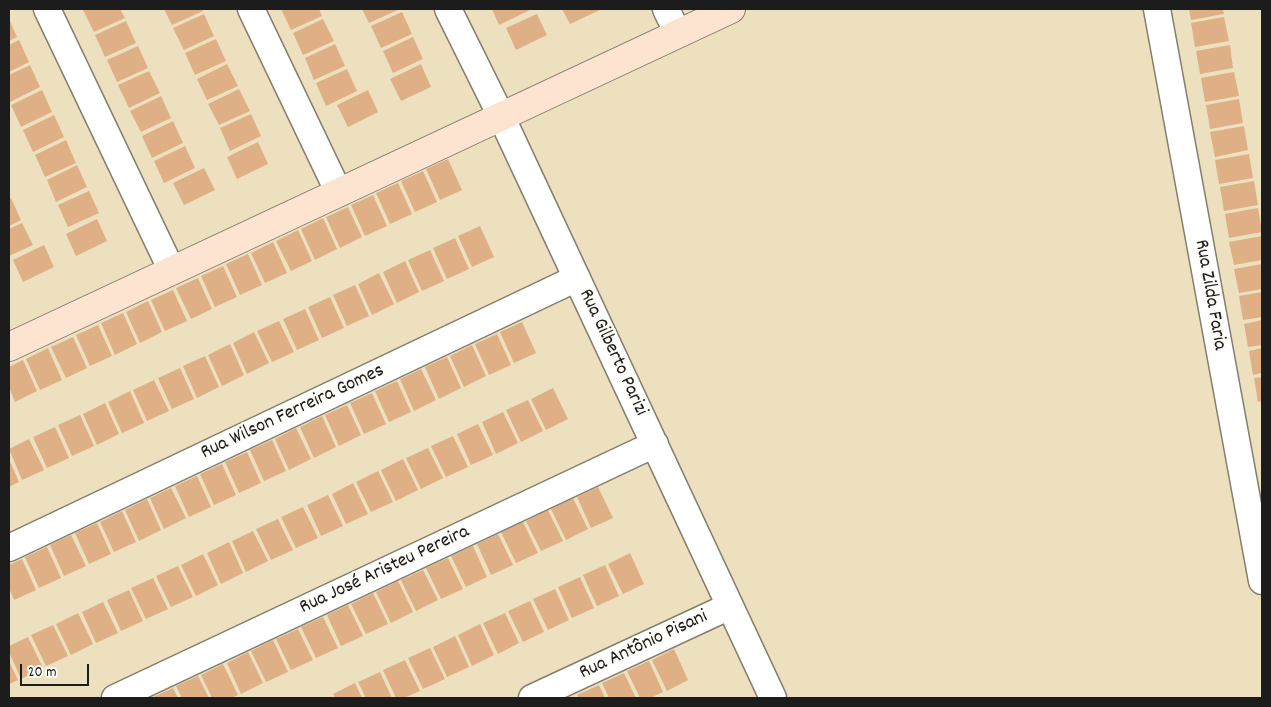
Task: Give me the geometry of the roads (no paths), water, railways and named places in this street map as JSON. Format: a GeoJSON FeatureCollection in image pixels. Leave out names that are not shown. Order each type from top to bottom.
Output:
{"type":"FeatureCollection","features":[{"type":"Feature","properties":{"kind":"street"},"geometry":{"type":"LineString","coordinates":[[47,9],[172,271]]}},
{"type":"Feature","properties":{"kind":"street"},"geometry":{"type":"LineString","coordinates":[[251,9],[339,193]]}},
{"type":"Feature","properties":{"kind":"street","name":"Rua Gilberto Parizi"},"geometry":{"type":"LineString","coordinates":[[448,9],[502,116],[773,698]]}},
{"type":"Feature","properties":{"kind":"street"},"geometry":{"type":"LineString","coordinates":[[666,9],[678,34]]}},
{"type":"Feature","properties":{"kind":"street"},"geometry":{"type":"LineString","coordinates":[[9,347],[731,9]]}},
{"type":"Feature","properties":{"kind":"street","name":"Rua Zilda Faria"},"geometry":{"type":"LineString","coordinates":[[1157,9],[1262,582]]}},
{"type":"Feature","properties":{"kind":"street","name":"Rua Wilson Ferreira Gomes"},"geometry":{"type":"LineString","coordinates":[[9,548],[577,278]]}},
{"type":"Feature","properties":{"kind":"street","name":"Rua José Aristeu Pereira"},"geometry":{"type":"LineString","coordinates":[[114,698],[654,444]]}},
{"type":"Feature","properties":{"kind":"street","name":"Rua Antônio Pisani"},"geometry":{"type":"LineString","coordinates":[[532,698],[730,606]]}}]}
